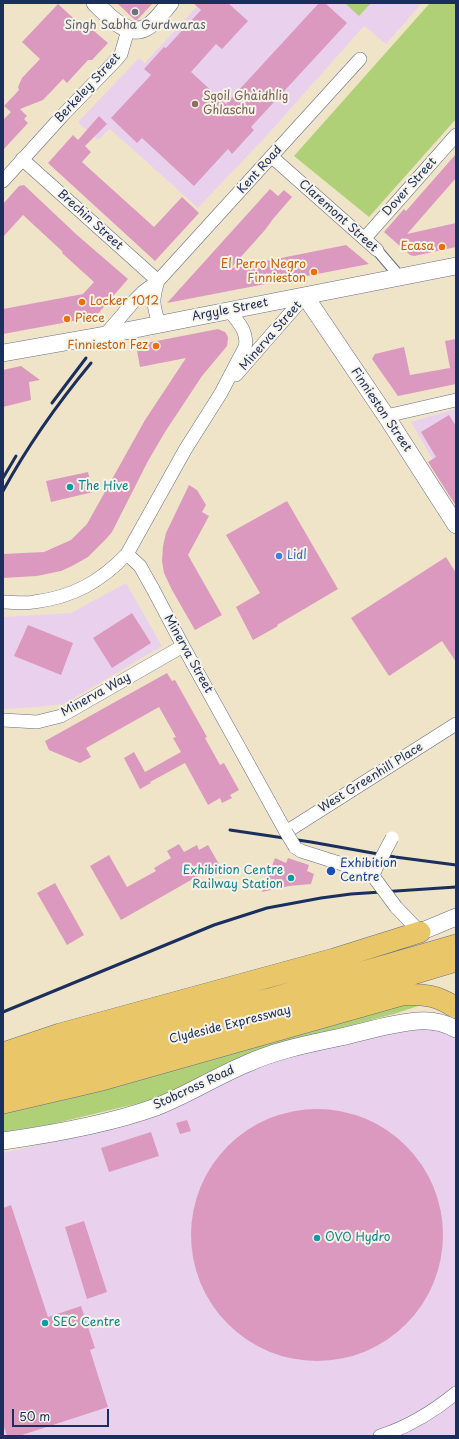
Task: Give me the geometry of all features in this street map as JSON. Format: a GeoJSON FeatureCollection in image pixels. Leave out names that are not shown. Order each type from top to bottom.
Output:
{"type":"FeatureCollection","features":[{"type":"Feature","properties":{"kind":"main road"},"geometry":{"type":"LineString","coordinates":[[3,1053],[60,1034],[334,959],[427,930]]}},
{"type":"Feature","properties":{"kind":"main road","name":"Clydeside Expressway"},"geometry":{"type":"LineString","coordinates":[[3,1085],[293,1009],[425,962],[456,945]]}},
{"type":"Feature","properties":{"kind":"main road","name":"Clydeside Expressway"},"geometry":{"type":"LineString","coordinates":[[3,1067],[70,1048],[425,962],[456,961]]}},
{"type":"Feature","properties":{"kind":"main road"},"geometry":{"type":"LineString","coordinates":[[3,1104],[102,1080],[402,995],[414,994],[431,996],[453,1003]]}},
{"type":"Feature","properties":{"kind":"street"},"geometry":{"type":"LineString","coordinates":[[95,3],[128,30],[138,30],[146,27],[170,3]]}},
{"type":"Feature","properties":{"kind":"street","name":"Berkeley Street"},"geometry":{"type":"LineString","coordinates":[[3,181],[62,116],[117,59],[123,48],[128,30]]}},
{"type":"Feature","properties":{"kind":"street","name":"Kent Road"},"geometry":{"type":"LineString","coordinates":[[105,335],[135,300],[158,281],[272,157],[360,58]]}},
{"type":"Feature","properties":{"kind":"street","name":"Dover Street"},"geometry":{"type":"LineString","coordinates":[[365,238],[456,136]]}},
{"type":"Feature","properties":{"kind":"street","name":"Claremont Street"},"geometry":{"type":"LineString","coordinates":[[272,157],[365,238],[401,278]]}},
{"type":"Feature","properties":{"kind":"street","name":"Brechin Street"},"geometry":{"type":"LineString","coordinates":[[22,159],[158,281]]}},
{"type":"Feature","properties":{"kind":"street","name":"Argyle Street"},"geometry":{"type":"LineString","coordinates":[[3,353],[105,335],[456,266]]}},
{"type":"Feature","properties":{"kind":"street","name":"Kent Road"},"geometry":{"type":"LineString","coordinates":[[158,281],[153,301],[158,324]]}},
{"type":"Feature","properties":{"kind":"street","name":"Minerva Street"},"geometry":{"type":"LineString","coordinates":[[221,393],[305,296]]}},
{"type":"Feature","properties":{"kind":"street","name":"Finnieston Street"},"geometry":{"type":"LineString","coordinates":[[305,296],[386,416],[456,525]]}},
{"type":"Feature","properties":{"kind":"street","name":"Minerva Street"},"geometry":{"type":"LineString","coordinates":[[229,310],[245,333],[247,341],[245,347],[221,393],[185,450],[127,554],[140,566],[277,814],[291,829],[294,847],[301,851],[374,872]]}},
{"type":"Feature","properties":{"kind":"street"},"geometry":{"type":"LineString","coordinates":[[386,416],[456,400]]}},
{"type":"Feature","properties":{"kind":"street"},"geometry":{"type":"LineString","coordinates":[[3,602],[32,602],[57,598],[79,590],[99,579],[127,554]]}},
{"type":"Feature","properties":{"kind":"street","name":"Minerva Way"},"geometry":{"type":"LineString","coordinates":[[3,720],[37,722],[61,716],[183,646]]}},
{"type":"Feature","properties":{"kind":"street","name":"West Greenhill Place"},"geometry":{"type":"LineString","coordinates":[[291,829],[328,804],[456,724]]}},
{"type":"Feature","properties":{"kind":"street"},"geometry":{"type":"LineString","coordinates":[[392,837],[374,872],[385,894],[396,907],[427,930],[456,917]]}},
{"type":"Feature","properties":{"kind":"street","name":"Stobcross Road"},"geometry":{"type":"LineString","coordinates":[[384,1027],[453,1003]]}},
{"type":"Feature","properties":{"kind":"street","name":"Stobcross Road"},"geometry":{"type":"LineString","coordinates":[[3,1142],[45,1135],[131,1115],[169,1101],[245,1064],[272,1054],[384,1027],[419,1021],[438,1022],[456,1029]]}},
{"type":"Feature","properties":{"kind":"street"},"geometry":{"type":"LineString","coordinates":[[380,1436],[392,1432],[427,1414],[456,1393]]}},
{"type":"Feature","properties":{"kind":"shaded area","name":"Sgoil Ghàidhlig Ghlaschu"},"geometry":{"type":"Polygon","coordinates":[[[200,3],[422,3],[386,44],[364,26],[269,133],[198,208],[110,129],[98,140],[78,122],[139,58],[145,63],[200,3]]]}},
{"type":"Feature","properties":{"kind":"shaded area"},"geometry":{"type":"Polygon","coordinates":[[[456,409],[456,500],[411,422],[456,409]]]}},
{"type":"Feature","properties":{"kind":"shaded area"},"geometry":{"type":"Polygon","coordinates":[[[126,583],[162,646],[64,704],[3,709],[3,617],[71,613],[126,583]]]}},
{"type":"Feature","properties":{"kind":"shaded area"},"geometry":{"type":"Polygon","coordinates":[[[419,1026],[456,1035],[456,1436],[3,1436],[3,1153],[101,1131],[270,1061],[419,1026]]]}},
{"type":"Feature","properties":{"kind":"green space"},"geometry":{"type":"Polygon","coordinates":[[[345,3],[371,3],[359,16],[345,3]]]}},
{"type":"Feature","properties":{"kind":"green space"},"geometry":{"type":"Polygon","coordinates":[[[430,3],[456,3],[456,119],[369,217],[294,156],[430,3]]]}},
{"type":"Feature","properties":{"kind":"green space"},"geometry":{"type":"Polygon","coordinates":[[[409,999],[430,1002],[394,1014],[328,1031],[148,1101],[48,1125],[3,1132],[3,1107],[409,999]]]}},
{"type":"Feature","properties":{"kind":"building","name":"Singh Sabha Gurdwaras"},"geometry":{"type":"Polygon","coordinates":[[[117,3],[153,3],[137,20],[135,20],[117,3]]]}},
{"type":"Feature","properties":{"kind":"building"},"geometry":{"type":"Polygon","coordinates":[[[193,3],[228,3],[248,21],[222,49],[216,44],[191,72],[226,104],[319,3],[325,3],[347,23],[251,127],[254,130],[232,154],[228,149],[194,186],[142,138],[137,143],[111,118],[151,75],[144,69],[164,47],[166,48],[201,10],[193,3]]]}},
{"type":"Feature","properties":{"kind":"building"},"geometry":{"type":"Polygon","coordinates":[[[58,4],[84,28],[87,25],[108,43],[92,60],[88,60],[67,83],[63,79],[43,100],[20,109],[27,116],[24,119],[28,123],[3,150],[3,120],[11,112],[4,106],[19,90],[18,87],[22,78],[40,59],[22,42],[58,4]]]}},
{"type":"Feature","properties":{"kind":"building"},"geometry":{"type":"Polygon","coordinates":[[[99,116],[107,124],[85,146],[91,152],[82,162],[154,227],[182,197],[199,213],[155,261],[48,163],[73,135],[78,140],[99,116]]]}},
{"type":"Feature","properties":{"kind":"building"},"geometry":{"type":"Polygon","coordinates":[[[456,154],[456,178],[407,234],[456,223],[456,247],[414,256],[410,255],[384,232],[404,209],[406,211],[456,154]]]}},
{"type":"Feature","properties":{"kind":"building"},"geometry":{"type":"Polygon","coordinates":[[[24,185],[77,235],[128,279],[95,317],[3,334],[3,309],[83,294],[94,282],[23,215],[3,237],[3,204],[19,186],[24,185]]]}},
{"type":"Feature","properties":{"kind":"building"},"geometry":{"type":"Polygon","coordinates":[[[270,189],[278,196],[284,190],[292,197],[231,268],[346,245],[369,264],[167,303],[270,189]]]}},
{"type":"Feature","properties":{"kind":"building"},"geometry":{"type":"Polygon","coordinates":[[[218,329],[225,332],[227,335],[227,346],[202,376],[165,432],[148,461],[112,532],[106,539],[88,557],[61,571],[37,576],[3,578],[3,554],[44,552],[71,540],[87,524],[145,420],[186,358],[140,367],[136,345],[218,329]]]}},
{"type":"Feature","properties":{"kind":"building"},"geometry":{"type":"Polygon","coordinates":[[[456,339],[456,384],[398,396],[372,359],[375,354],[404,347],[410,375],[450,368],[445,341],[456,339]]]}},
{"type":"Feature","properties":{"kind":"building"},"geometry":{"type":"Polygon","coordinates":[[[21,366],[40,380],[29,382],[31,400],[3,407],[3,370],[21,366]]]}},
{"type":"Feature","properties":{"kind":"building"},"geometry":{"type":"Polygon","coordinates":[[[449,415],[456,426],[456,506],[428,462],[436,457],[421,432],[449,415]]]}},
{"type":"Feature","properties":{"kind":"building","name":"The Hive"},"geometry":{"type":"Polygon","coordinates":[[[88,472],[93,492],[51,502],[46,481],[88,472]]]}},
{"type":"Feature","properties":{"kind":"building"},"geometry":{"type":"Polygon","coordinates":[[[189,485],[197,490],[206,505],[202,512],[209,516],[188,555],[222,615],[195,630],[172,590],[164,573],[162,561],[166,533],[189,485]]]}},
{"type":"Feature","properties":{"kind":"building","name":"Lidl"},"geometry":{"type":"Polygon","coordinates":[[[287,501],[338,589],[253,640],[236,607],[260,593],[226,535],[287,501]]]}},
{"type":"Feature","properties":{"kind":"building"},"geometry":{"type":"Polygon","coordinates":[[[446,557],[456,573],[456,662],[442,641],[389,676],[351,618],[446,557]]]}},
{"type":"Feature","properties":{"kind":"building"},"geometry":{"type":"Polygon","coordinates":[[[132,613],[151,643],[112,668],[93,638],[132,613]]]}},
{"type":"Feature","properties":{"kind":"building"},"geometry":{"type":"Polygon","coordinates":[[[28,625],[73,643],[61,675],[14,656],[28,625]]]}},
{"type":"Feature","properties":{"kind":"building"},"geometry":{"type":"Polygon","coordinates":[[[167,673],[172,681],[175,680],[207,737],[205,738],[220,765],[224,763],[239,790],[230,795],[232,798],[222,803],[220,798],[208,805],[185,763],[140,789],[124,758],[134,752],[145,772],[181,752],[173,738],[176,737],[159,707],[86,748],[91,757],[80,763],[49,750],[45,741],[167,673]]]}},
{"type":"Feature","properties":{"kind":"building"},"geometry":{"type":"Polygon","coordinates":[[[179,844],[184,852],[197,845],[199,850],[208,845],[219,864],[121,920],[90,866],[109,855],[127,887],[156,871],[154,868],[171,858],[167,851],[179,844]]]}},
{"type":"Feature","properties":{"kind":"building","name":"Exhibition Centre Railway Station"},"geometry":{"type":"Polygon","coordinates":[[[275,858],[286,863],[288,858],[309,865],[307,871],[314,874],[311,884],[289,886],[262,892],[275,858]]]}},
{"type":"Feature","properties":{"kind":"building"},"geometry":{"type":"Polygon","coordinates":[[[55,883],[84,935],[67,945],[37,893],[55,883]]]}},
{"type":"Feature","properties":{"kind":"building","name":"OVO Hydro"},"geometry":{"type":"Polygon","coordinates":[[[305,1109],[329,1109],[354,1114],[377,1124],[397,1137],[415,1155],[428,1175],[438,1198],[443,1223],[441,1260],[434,1283],[415,1315],[397,1333],[377,1346],[354,1356],[329,1361],[305,1361],[280,1356],[257,1346],[237,1333],[219,1315],[206,1295],[196,1272],[191,1247],[191,1223],[196,1198],[206,1175],[219,1155],[237,1137],[257,1124],[280,1114],[305,1109]]]}},
{"type":"Feature","properties":{"kind":"building"},"geometry":{"type":"Polygon","coordinates":[[[187,1120],[191,1131],[180,1134],[176,1123],[187,1120]]]}},
{"type":"Feature","properties":{"kind":"building"},"geometry":{"type":"Polygon","coordinates":[[[151,1132],[159,1156],[109,1172],[101,1148],[151,1132]]]}},
{"type":"Feature","properties":{"kind":"building","name":"SEC Centre"},"geometry":{"type":"Polygon","coordinates":[[[11,1205],[48,1317],[81,1306],[95,1348],[90,1350],[108,1407],[19,1436],[7,1436],[3,1424],[3,1208],[11,1205]]]}},
{"type":"Feature","properties":{"kind":"building"},"geometry":{"type":"Polygon","coordinates":[[[84,1221],[107,1292],[87,1299],[65,1227],[84,1221]]]}},
{"type":"Feature","properties":{"kind":"railway"},"geometry":{"type":"LineString","coordinates":[[52,403],[86,358]]}},
{"type":"Feature","properties":{"kind":"railway"},"geometry":{"type":"LineString","coordinates":[[3,491],[44,425],[91,363]]}},
{"type":"Feature","properties":{"kind":"railway"},"geometry":{"type":"LineString","coordinates":[[3,478],[16,456]]}},
{"type":"Feature","properties":{"kind":"railway"},"geometry":{"type":"LineString","coordinates":[[230,830],[311,842],[395,857],[456,865]]}},
{"type":"Feature","properties":{"kind":"railway"},"geometry":{"type":"LineString","coordinates":[[3,1012],[214,925],[267,908],[351,894],[456,887]]}},
{"type":"Feature","properties":{"kind":"place","name":"Singh Sabha Gurdwaras"},"geometry":{"type":"Point","coordinates":[135,12]}},
{"type":"Feature","properties":{"kind":"place","name":"Sgoil Ghàidhlig Ghlaschu"},"geometry":{"type":"Point","coordinates":[195,104]}},
{"type":"Feature","properties":{"kind":"place","name":"Ecasa"},"geometry":{"type":"Point","coordinates":[442,247]}},
{"type":"Feature","properties":{"kind":"place","name":"El Perro Negro Finnieston"},"geometry":{"type":"Point","coordinates":[314,272]}},
{"type":"Feature","properties":{"kind":"place","name":"Locker 1012"},"geometry":{"type":"Point","coordinates":[82,302]}},
{"type":"Feature","properties":{"kind":"place","name":"Piece"},"geometry":{"type":"Point","coordinates":[67,319]}},
{"type":"Feature","properties":{"kind":"place","name":"Finnieston Fez"},"geometry":{"type":"Point","coordinates":[156,346]}},
{"type":"Feature","properties":{"kind":"place","name":"The Hive"},"geometry":{"type":"Point","coordinates":[70,487]}},
{"type":"Feature","properties":{"kind":"place","name":"Lidl"},"geometry":{"type":"Point","coordinates":[279,556]}},
{"type":"Feature","properties":{"kind":"place","name":"Exhibition Centre"},"geometry":{"type":"Point","coordinates":[331,871]}},
{"type":"Feature","properties":{"kind":"place","name":"Exhibition Centre Railway Station"},"geometry":{"type":"Point","coordinates":[291,878]}},
{"type":"Feature","properties":{"kind":"place","name":"OVO Hydro"},"geometry":{"type":"Point","coordinates":[317,1238]}},
{"type":"Feature","properties":{"kind":"place","name":"SEC Centre"},"geometry":{"type":"Point","coordinates":[45,1323]}}]}
